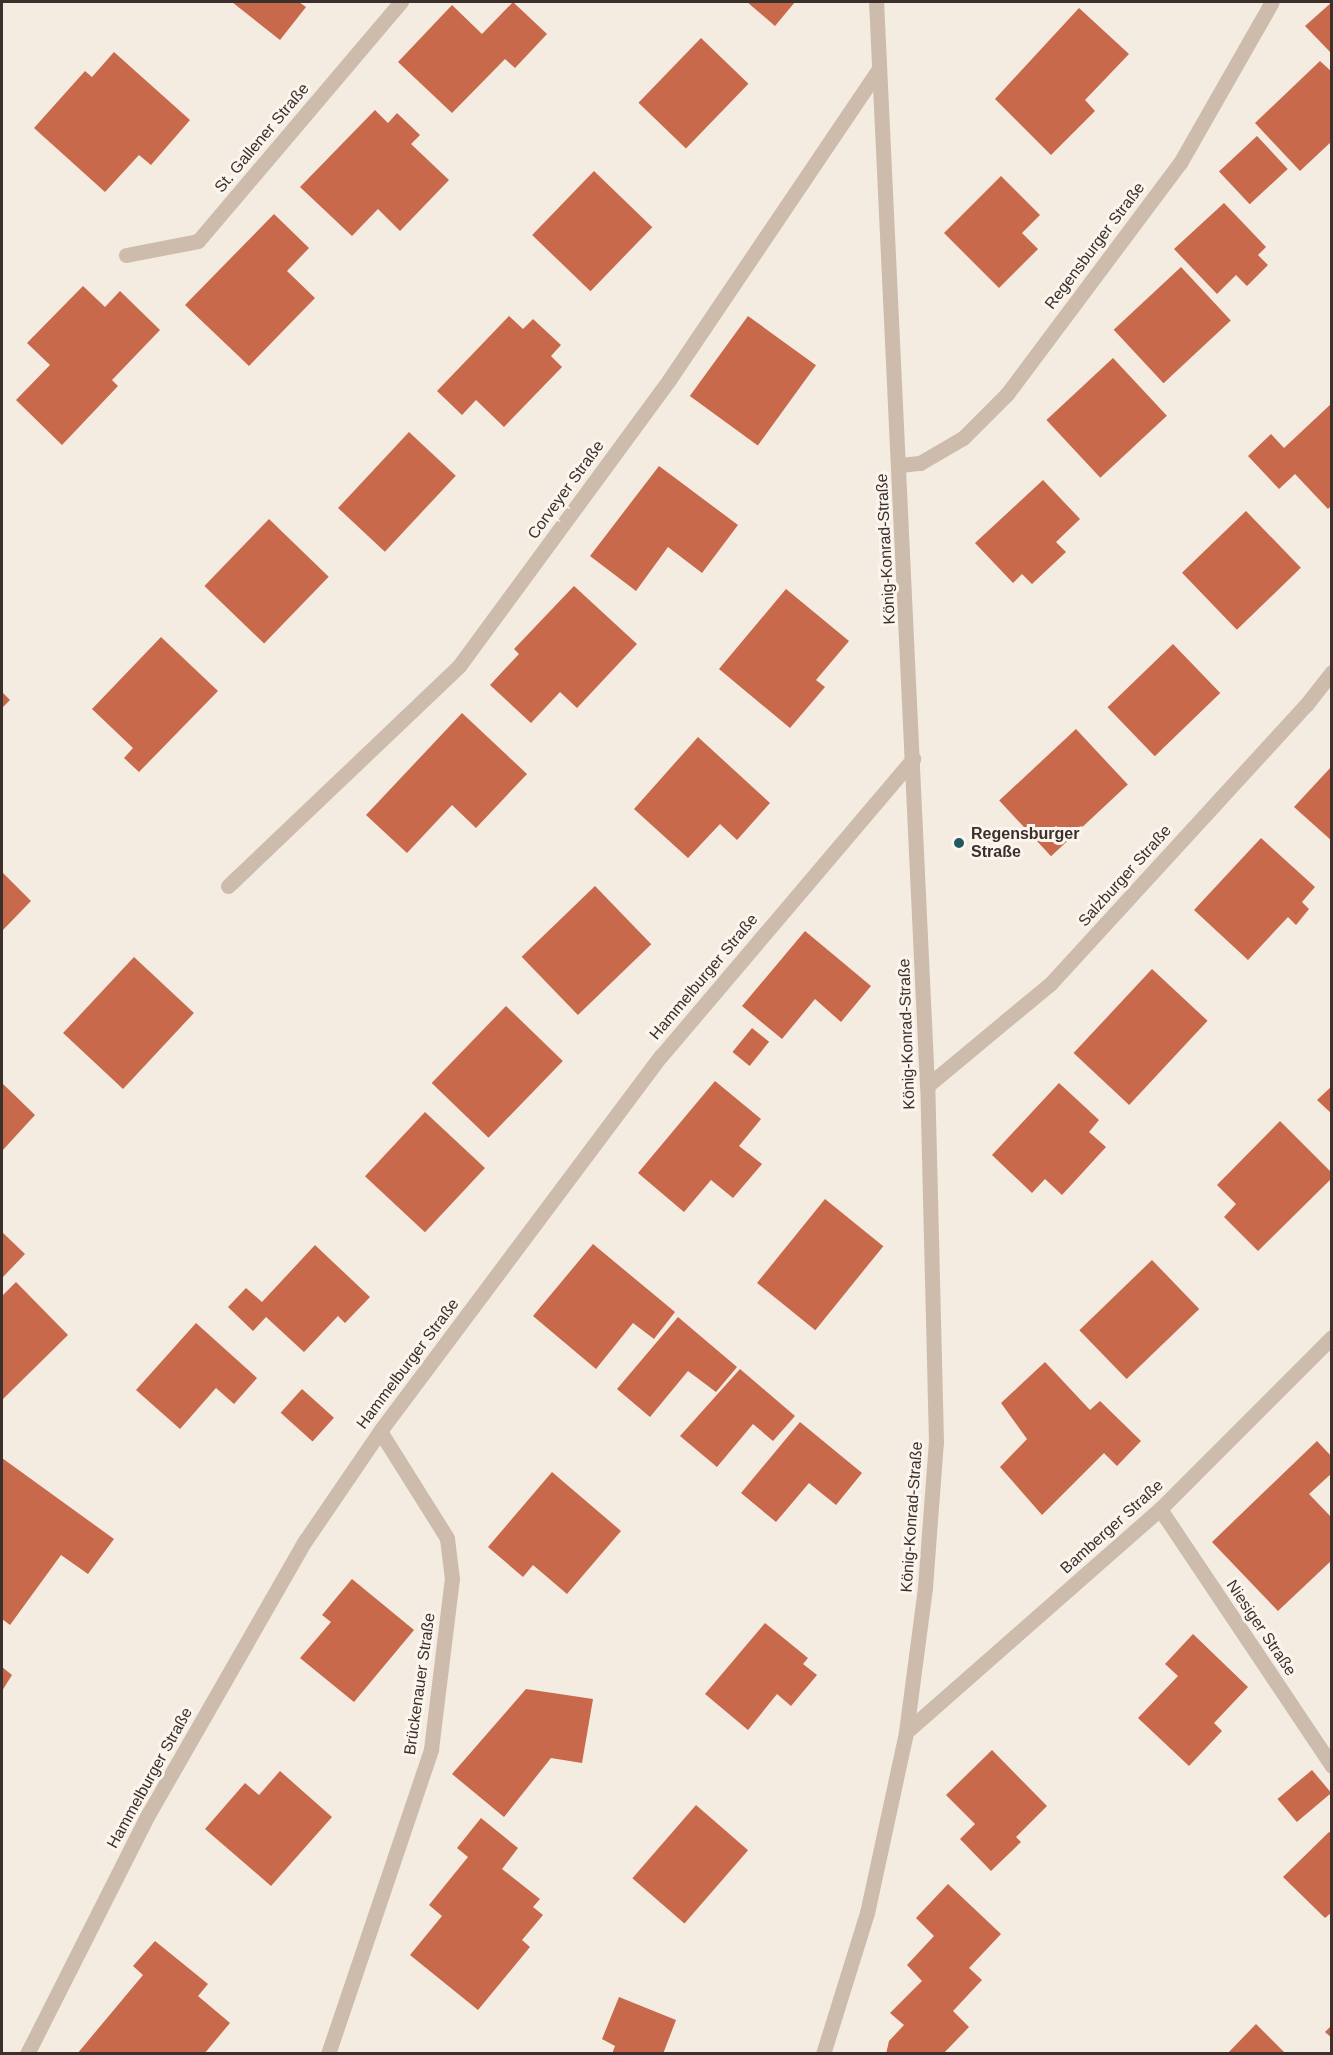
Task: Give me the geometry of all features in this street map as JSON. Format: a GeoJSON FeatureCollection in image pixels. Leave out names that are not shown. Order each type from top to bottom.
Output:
{"type":"FeatureCollection","features":[{"type":"Feature","properties":{"kind":"street","name":"St. Gallener Straße"},"geometry":{"type":"LineString","coordinates":[[126,255],[198,241],[401,2]]}},
{"type":"Feature","properties":{"kind":"street","name":"König-Konrad-Straße"},"geometry":{"type":"LineString","coordinates":[[823,2054],[867,1913],[906,1732],[925,1587],[936,1442],[927,1086],[900,465],[876,2]]}},
{"type":"Feature","properties":{"kind":"street","name":"Regensburger Straße"},"geometry":{"type":"LineString","coordinates":[[900,465],[920,463],[963,438],[1006,394],[1180,163],[1272,2]]}},
{"type":"Feature","properties":{"kind":"street","name":"Corveyer Straße"},"geometry":{"type":"LineString","coordinates":[[228,886],[459,666],[669,380],[879,69]]}},
{"type":"Feature","properties":{"kind":"street","name":"Salzburger Straße"},"geometry":{"type":"LineString","coordinates":[[927,1086],[1051,983],[1306,705],[1332,672]]}},
{"type":"Feature","properties":{"kind":"street","name":"Hammelburger Straße"},"geometry":{"type":"LineString","coordinates":[[27,2054],[149,1813],[305,1541],[380,1431],[661,1056],[913,759]]}},
{"type":"Feature","properties":{"kind":"street","name":"Bamberger Straße"},"geometry":{"type":"LineString","coordinates":[[906,1732],[1160,1509],[1332,1337]]}},
{"type":"Feature","properties":{"kind":"street","name":"Brückenauer Straße"},"geometry":{"type":"LineString","coordinates":[[328,2054],[431,1749],[452,1579],[447,1538],[380,1431]]}},
{"type":"Feature","properties":{"kind":"street","name":"Niesiger Straße"},"geometry":{"type":"LineString","coordinates":[[1160,1509],[1332,1766]]}},
{"type":"Feature","properties":{"kind":"building"},"geometry":{"type":"Polygon","coordinates":[[[232,2],[299,2],[306,7],[280,40],[232,2]]]}},
{"type":"Feature","properties":{"kind":"building"},"geometry":{"type":"Polygon","coordinates":[[[513,2],[547,34],[515,68],[505,59],[452,113],[398,62],[452,5],[482,34],[513,2]]]}},
{"type":"Feature","properties":{"kind":"building"},"geometry":{"type":"Polygon","coordinates":[[[747,2],[795,2],[775,26],[747,2]]]}},
{"type":"Feature","properties":{"kind":"building"},"geometry":{"type":"Polygon","coordinates":[[[1332,2],[1332,54],[1305,26],[1332,2]]]}},
{"type":"Feature","properties":{"kind":"building"},"geometry":{"type":"Polygon","coordinates":[[[1079,8],[1129,54],[1085,100],[1095,111],[1051,155],[995,99],[1079,8]]]}},
{"type":"Feature","properties":{"kind":"building"},"geometry":{"type":"Polygon","coordinates":[[[701,38],[748,84],[686,149],[638,103],[701,38]]]}},
{"type":"Feature","properties":{"kind":"building"},"geometry":{"type":"Polygon","coordinates":[[[114,52],[190,120],[151,165],[139,155],[105,192],[34,128],[85,71],[92,77],[114,52]]]}},
{"type":"Feature","properties":{"kind":"building"},"geometry":{"type":"Polygon","coordinates":[[[1320,61],[1332,72],[1332,141],[1300,171],[1255,123],[1320,61]]]}},
{"type":"Feature","properties":{"kind":"building"},"geometry":{"type":"Polygon","coordinates":[[[375,110],[388,123],[397,113],[420,135],[411,144],[449,180],[400,231],[378,209],[352,236],[300,187],[375,110]]]}},
{"type":"Feature","properties":{"kind":"building"},"geometry":{"type":"Polygon","coordinates":[[[1257,136],[1288,169],[1250,204],[1219,171],[1257,136]]]}},
{"type":"Feature","properties":{"kind":"building"},"geometry":{"type":"Polygon","coordinates":[[[594,171],[652,227],[590,291],[532,235],[594,171]]]}},
{"type":"Feature","properties":{"kind":"building"},"geometry":{"type":"Polygon","coordinates":[[[1001,176],[1040,215],[1022,233],[1038,249],[999,288],[944,233],[1001,176]]]}},
{"type":"Feature","properties":{"kind":"building"},"geometry":{"type":"Polygon","coordinates":[[[1224,203],[1266,247],[1258,255],[1268,265],[1247,286],[1236,275],[1217,294],[1174,249],[1224,203]]]}},
{"type":"Feature","properties":{"kind":"building"},"geometry":{"type":"Polygon","coordinates":[[[274,214],[309,248],[287,271],[315,298],[249,366],[185,305],[274,214]]]}},
{"type":"Feature","properties":{"kind":"building"},"geometry":{"type":"Polygon","coordinates":[[[1181,267],[1231,320],[1164,383],[1114,330],[1181,267]]]}},
{"type":"Feature","properties":{"kind":"building"},"geometry":{"type":"Polygon","coordinates":[[[83,286],[105,307],[120,291],[160,330],[112,380],[118,386],[62,445],[16,400],[50,365],[27,343],[83,286]]]}},
{"type":"Feature","properties":{"kind":"building"},"geometry":{"type":"Polygon","coordinates":[[[509,316],[523,329],[533,319],[561,345],[551,356],[562,367],[504,427],[476,400],[462,415],[437,391],[509,316]]]}},
{"type":"Feature","properties":{"kind":"building"},"geometry":{"type":"Polygon","coordinates":[[[748,316],[816,365],[758,445],[690,396],[748,316]]]}},
{"type":"Feature","properties":{"kind":"building"},"geometry":{"type":"Polygon","coordinates":[[[1113,358],[1167,416],[1100,478],[1046,420],[1113,358]]]}},
{"type":"Feature","properties":{"kind":"building"},"geometry":{"type":"Polygon","coordinates":[[[1332,403],[1332,505],[1328,509],[1295,474],[1279,489],[1248,456],[1271,434],[1284,448],[1332,403]]]}},
{"type":"Feature","properties":{"kind":"building"},"geometry":{"type":"Polygon","coordinates":[[[409,432],[456,476],[385,552],[338,508],[409,432]]]}},
{"type":"Feature","properties":{"kind":"building"},"geometry":{"type":"Polygon","coordinates":[[[659,466],[738,525],[702,573],[668,547],[636,591],[590,556],[659,466]]]}},
{"type":"Feature","properties":{"kind":"building"},"geometry":{"type":"Polygon","coordinates":[[[1043,480],[1080,519],[1056,542],[1066,552],[1032,584],[1022,574],[1013,583],[975,543],[1043,480]]]}},
{"type":"Feature","properties":{"kind":"building"},"geometry":{"type":"Polygon","coordinates":[[[1246,511],[1301,568],[1237,630],[1182,573],[1246,511]]]}},
{"type":"Feature","properties":{"kind":"building"},"geometry":{"type":"Polygon","coordinates":[[[269,519],[329,577],[264,644],[204,586],[269,519]]]}},
{"type":"Feature","properties":{"kind":"building"},"geometry":{"type":"Polygon","coordinates":[[[574,586],[637,644],[577,708],[560,692],[531,723],[490,685],[519,654],[514,649],[574,586]]]}},
{"type":"Feature","properties":{"kind":"building"},"geometry":{"type":"Polygon","coordinates":[[[786,589],[849,641],[816,680],[825,687],[790,728],[719,669],[786,589]]]}},
{"type":"Feature","properties":{"kind":"building"},"geometry":{"type":"Polygon","coordinates":[[[161,637],[218,691],[139,772],[124,758],[133,748],[92,709],[161,637]]]}},
{"type":"Feature","properties":{"kind":"building"},"geometry":{"type":"Polygon","coordinates":[[[1173,644],[1220,693],[1155,756],[1108,707],[1173,644]]]}},
{"type":"Feature","properties":{"kind":"building"},"geometry":{"type":"Polygon","coordinates":[[[2,692],[10,700],[2,708],[2,692]]]}},
{"type":"Feature","properties":{"kind":"building"},"geometry":{"type":"Polygon","coordinates":[[[462,713],[527,774],[476,828],[452,805],[407,853],[366,815],[462,713]]]}},
{"type":"Feature","properties":{"kind":"building"},"geometry":{"type":"Polygon","coordinates":[[[1076,729],[1128,785],[1051,856],[999,801],[1076,729]]]}},
{"type":"Feature","properties":{"kind":"building"},"geometry":{"type":"Polygon","coordinates":[[[698,737],[770,803],[737,840],[720,824],[688,858],[634,809],[698,737]]]}},
{"type":"Feature","properties":{"kind":"building"},"geometry":{"type":"Polygon","coordinates":[[[1332,766],[1332,841],[1294,807],[1332,766]]]}},
{"type":"Feature","properties":{"kind":"building"},"geometry":{"type":"Polygon","coordinates":[[[1261,838],[1315,887],[1302,902],[1309,909],[1296,925],[1288,917],[1248,960],[1194,910],[1261,838]]]}},
{"type":"Feature","properties":{"kind":"building"},"geometry":{"type":"Polygon","coordinates":[[[2,872],[31,901],[2,931],[2,872]]]}},
{"type":"Feature","properties":{"kind":"building"},"geometry":{"type":"Polygon","coordinates":[[[595,886],[651,944],[578,1015],[522,957],[595,886]]]}},
{"type":"Feature","properties":{"kind":"building"},"geometry":{"type":"Polygon","coordinates":[[[805,931],[871,986],[841,1022],[815,999],[782,1039],[742,1006],[805,931]]]}},
{"type":"Feature","properties":{"kind":"building"},"geometry":{"type":"Polygon","coordinates":[[[134,957],[194,1013],[123,1089],[63,1033],[134,957]]]}},
{"type":"Feature","properties":{"kind":"building"},"geometry":{"type":"Polygon","coordinates":[[[1152,969],[1208,1021],[1129,1105],[1074,1053],[1152,969]]]}},
{"type":"Feature","properties":{"kind":"building"},"geometry":{"type":"Polygon","coordinates":[[[506,1006],[563,1061],[488,1138],[432,1083],[506,1006]]]}},
{"type":"Feature","properties":{"kind":"building"},"geometry":{"type":"Polygon","coordinates":[[[752,1028],[769,1042],[750,1066],[732,1052],[752,1028]]]}},
{"type":"Feature","properties":{"kind":"building"},"geometry":{"type":"Polygon","coordinates":[[[715,1081],[761,1119],[739,1146],[762,1164],[733,1198],[711,1180],[684,1212],[638,1173],[715,1081]]]}},
{"type":"Feature","properties":{"kind":"building"},"geometry":{"type":"Polygon","coordinates":[[[2,1083],[35,1115],[2,1151],[2,1083]]]}},
{"type":"Feature","properties":{"kind":"building"},"geometry":{"type":"Polygon","coordinates":[[[1059,1083],[1099,1120],[1089,1132],[1106,1147],[1062,1195],[1045,1179],[1032,1193],[992,1155],[1059,1083]]]}},
{"type":"Feature","properties":{"kind":"building"},"geometry":{"type":"Polygon","coordinates":[[[1332,1086],[1332,1114],[1317,1100],[1332,1086]]]}},
{"type":"Feature","properties":{"kind":"building"},"geometry":{"type":"Polygon","coordinates":[[[425,1112],[485,1168],[425,1232],[365,1176],[425,1112]]]}},
{"type":"Feature","properties":{"kind":"building"},"geometry":{"type":"Polygon","coordinates":[[[1280,1121],[1332,1173],[1332,1178],[1258,1251],[1224,1217],[1236,1204],[1217,1185],[1280,1121]]]}},
{"type":"Feature","properties":{"kind":"building"},"geometry":{"type":"Polygon","coordinates":[[[825,1199],[883,1246],[815,1330],[757,1283],[825,1199]]]}},
{"type":"Feature","properties":{"kind":"building"},"geometry":{"type":"Polygon","coordinates":[[[2,1232],[25,1254],[2,1278],[2,1232]]]}},
{"type":"Feature","properties":{"kind":"building"},"geometry":{"type":"Polygon","coordinates":[[[593,1244],[675,1312],[654,1339],[633,1323],[596,1369],[533,1316],[593,1244]]]}},
{"type":"Feature","properties":{"kind":"building"},"geometry":{"type":"Polygon","coordinates":[[[315,1245],[370,1297],[345,1323],[338,1316],[304,1352],[266,1317],[253,1331],[228,1307],[246,1288],[262,1302],[315,1245]]]}},
{"type":"Feature","properties":{"kind":"building"},"geometry":{"type":"Polygon","coordinates":[[[1152,1260],[1199,1309],[1127,1379],[1079,1330],[1152,1260]]]}},
{"type":"Feature","properties":{"kind":"building"},"geometry":{"type":"Polygon","coordinates":[[[16,1282],[68,1335],[2,1400],[2,1296],[16,1282]]]}},
{"type":"Feature","properties":{"kind":"building"},"geometry":{"type":"Polygon","coordinates":[[[678,1317],[737,1367],[716,1392],[688,1371],[650,1417],[617,1389],[678,1317]]]}},
{"type":"Feature","properties":{"kind":"building"},"geometry":{"type":"Polygon","coordinates":[[[196,1323],[257,1378],[234,1404],[216,1388],[180,1429],[136,1390],[196,1323]]]}},
{"type":"Feature","properties":{"kind":"building"},"geometry":{"type":"Polygon","coordinates":[[[1045,1362],[1090,1410],[1100,1401],[1141,1441],[1117,1466],[1104,1453],[1042,1515],[1000,1467],[1027,1439],[1001,1403],[1045,1362]]]}},
{"type":"Feature","properties":{"kind":"building"},"geometry":{"type":"Polygon","coordinates":[[[740,1369],[795,1416],[773,1441],[753,1424],[717,1467],[680,1436],[740,1369]]]}},
{"type":"Feature","properties":{"kind":"building"},"geometry":{"type":"Polygon","coordinates":[[[302,1389],[334,1418],[313,1442],[281,1413],[302,1389]]]}},
{"type":"Feature","properties":{"kind":"building"},"geometry":{"type":"Polygon","coordinates":[[[800,1422],[862,1473],[836,1505],[809,1483],[776,1522],[741,1493],[800,1422]]]}},
{"type":"Feature","properties":{"kind":"building"},"geometry":{"type":"Polygon","coordinates":[[[1317,1441],[1332,1457],[1332,1473],[1309,1494],[1332,1518],[1332,1560],[1278,1611],[1212,1542],[1317,1441]]]}},
{"type":"Feature","properties":{"kind":"building"},"geometry":{"type":"Polygon","coordinates":[[[2,1458],[114,1539],[88,1574],[61,1555],[10,1625],[2,1619],[2,1458]]]}},
{"type":"Feature","properties":{"kind":"building"},"geometry":{"type":"Polygon","coordinates":[[[552,1472],[621,1531],[567,1594],[533,1565],[523,1577],[488,1547],[552,1472]]]}},
{"type":"Feature","properties":{"kind":"building"},"geometry":{"type":"Polygon","coordinates":[[[352,1579],[414,1630],[354,1702],[300,1658],[331,1622],[322,1615],[352,1579]]]}},
{"type":"Feature","properties":{"kind":"building"},"geometry":{"type":"Polygon","coordinates":[[[765,1623],[808,1658],[803,1664],[817,1675],[791,1706],[777,1694],[748,1730],[705,1694],[765,1623]]]}},
{"type":"Feature","properties":{"kind":"building"},"geometry":{"type":"Polygon","coordinates":[[[1193,1634],[1248,1687],[1214,1723],[1222,1731],[1189,1766],[1138,1718],[1178,1676],[1165,1664],[1193,1634]]]}},
{"type":"Feature","properties":{"kind":"building"},"geometry":{"type":"Polygon","coordinates":[[[2,1667],[12,1675],[2,1691],[2,1667]]]}},
{"type":"Feature","properties":{"kind":"building"},"geometry":{"type":"Polygon","coordinates":[[[526,1689],[593,1699],[582,1763],[551,1758],[504,1817],[452,1774],[526,1689]]]}},
{"type":"Feature","properties":{"kind":"building"},"geometry":{"type":"Polygon","coordinates":[[[992,1750],[1047,1806],[1016,1837],[1021,1842],[991,1871],[960,1839],[975,1824],[946,1795],[992,1750]]]}},
{"type":"Feature","properties":{"kind":"building"},"geometry":{"type":"Polygon","coordinates":[[[1312,1770],[1331,1793],[1297,1822],[1278,1799],[1312,1770]]]}},
{"type":"Feature","properties":{"kind":"building"},"geometry":{"type":"Polygon","coordinates":[[[280,1771],[332,1817],[271,1886],[205,1829],[245,1783],[259,1795],[280,1771]]]}},
{"type":"Feature","properties":{"kind":"building"},"geometry":{"type":"Polygon","coordinates":[[[696,1805],[748,1850],[684,1923],[632,1878],[696,1805]]]}},
{"type":"Feature","properties":{"kind":"building"},"geometry":{"type":"Polygon","coordinates":[[[481,1818],[518,1848],[502,1869],[540,1899],[533,1907],[543,1915],[522,1940],[530,1947],[478,2010],[410,1955],[442,1916],[429,1905],[468,1857],[457,1848],[481,1818]]]}},
{"type":"Feature","properties":{"kind":"building"},"geometry":{"type":"Polygon","coordinates":[[[1329,1832],[1332,1834],[1332,1912],[1325,1918],[1283,1877],[1329,1832]]]}},
{"type":"Feature","properties":{"kind":"building"},"geometry":{"type":"Polygon","coordinates":[[[948,1884],[1001,1934],[969,1968],[982,1980],[953,2011],[969,2027],[943,2054],[886,2054],[889,2041],[904,2025],[890,2013],[922,1981],[907,1965],[934,1936],[916,1918],[948,1884]]]}},
{"type":"Feature","properties":{"kind":"building"},"geometry":{"type":"Polygon","coordinates":[[[155,1941],[208,1984],[198,1996],[230,2023],[204,2054],[77,2054],[143,1975],[133,1966],[155,1941]]]}},
{"type":"Feature","properties":{"kind":"building"},"geometry":{"type":"Polygon","coordinates":[[[619,1997],[676,2020],[663,2054],[612,2054],[615,2046],[602,2039],[619,1997]]]}},
{"type":"Feature","properties":{"kind":"building"},"geometry":{"type":"Polygon","coordinates":[[[1256,2024],[1286,2054],[1227,2054],[1256,2024]]]}},
{"type":"Feature","properties":{"kind":"building"},"geometry":{"type":"Polygon","coordinates":[[[1332,2025],[1332,2038],[1325,2032],[1332,2025]]]}},
{"type":"Feature","properties":{"kind":"place","name":"Regensburger Straße"},"geometry":{"type":"Point","coordinates":[959,843]}}]}
